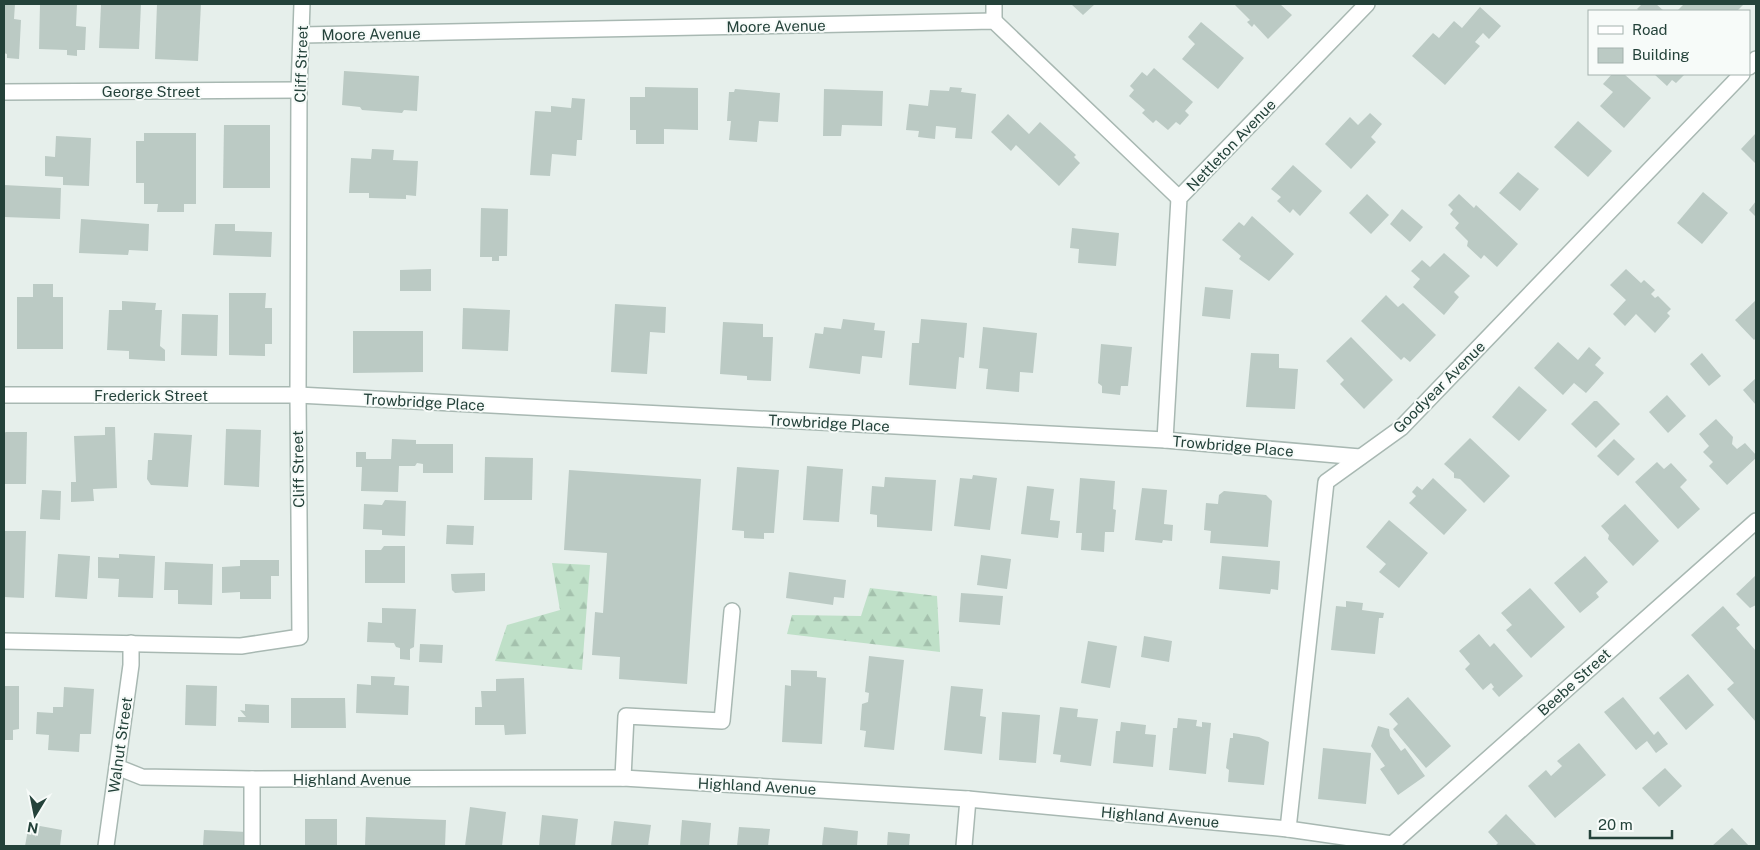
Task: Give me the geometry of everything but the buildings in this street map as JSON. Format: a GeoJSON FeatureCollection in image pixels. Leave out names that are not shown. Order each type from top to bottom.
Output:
{"type":"FeatureCollection","features":[{"type":"Feature","properties":{"kind":"street","name":"Cliff Street"},"geometry":{"type":"LineString","coordinates":[[4,641],[242,646],[300,637],[298,395],[299,90],[302,4]]}},
{"type":"Feature","properties":{"kind":"street"},"geometry":{"type":"LineString","coordinates":[[994,4],[994,22],[1179,198]]}},
{"type":"Feature","properties":{"kind":"street","name":"Nettleton Avenue"},"geometry":{"type":"LineString","coordinates":[[1165,440],[1179,198],[1367,4]]}},
{"type":"Feature","properties":{"kind":"street","name":"Moore Avenue"},"geometry":{"type":"LineString","coordinates":[[302,35],[994,22]]}},
{"type":"Feature","properties":{"kind":"street","name":"Goodyear Avenue"},"geometry":{"type":"LineString","coordinates":[[1288,829],[1326,482],[1401,428],[1741,75]]}},
{"type":"Feature","properties":{"kind":"street","name":"George Street"},"geometry":{"type":"LineString","coordinates":[[4,92],[299,90]]}},
{"type":"Feature","properties":{"kind":"street","name":"Frederick Street"},"geometry":{"type":"LineString","coordinates":[[4,395],[298,395]]}},
{"type":"Feature","properties":{"kind":"street","name":"Trowbridge Place"},"geometry":{"type":"LineString","coordinates":[[298,395],[1165,440],[1360,458]]}},
{"type":"Feature","properties":{"kind":"street","name":"Beebe Street"},"geometry":{"type":"LineString","coordinates":[[1393,845],[1756,520]]}},
{"type":"Feature","properties":{"kind":"street"},"geometry":{"type":"LineString","coordinates":[[623,778],[626,716],[722,721],[732,611]]}},
{"type":"Feature","properties":{"kind":"street","name":"Walnut Street"},"geometry":{"type":"LineString","coordinates":[[106,846],[130,665],[131,643]]}},
{"type":"Feature","properties":{"kind":"street","name":"Highland Avenue"},"geometry":{"type":"LineString","coordinates":[[117,767],[142,777],[252,779],[623,778],[968,799],[1288,829],[1393,845]]}},
{"type":"Feature","properties":{"kind":"street"},"geometry":{"type":"LineString","coordinates":[[252,779],[252,846]]}},
{"type":"Feature","properties":{"kind":"street"},"geometry":{"type":"LineString","coordinates":[[964,846],[968,799]]}},
{"type":"Feature","properties":{"kind":"green space"},"geometry":{"type":"Polygon","coordinates":[[[552,563],[590,565],[582,670],[495,661],[507,625],[560,610],[552,563]]]}},
{"type":"Feature","properties":{"kind":"green space"},"geometry":{"type":"Polygon","coordinates":[[[870,588],[937,596],[940,652],[787,634],[792,615],[861,616],[870,588]]]}}]}
